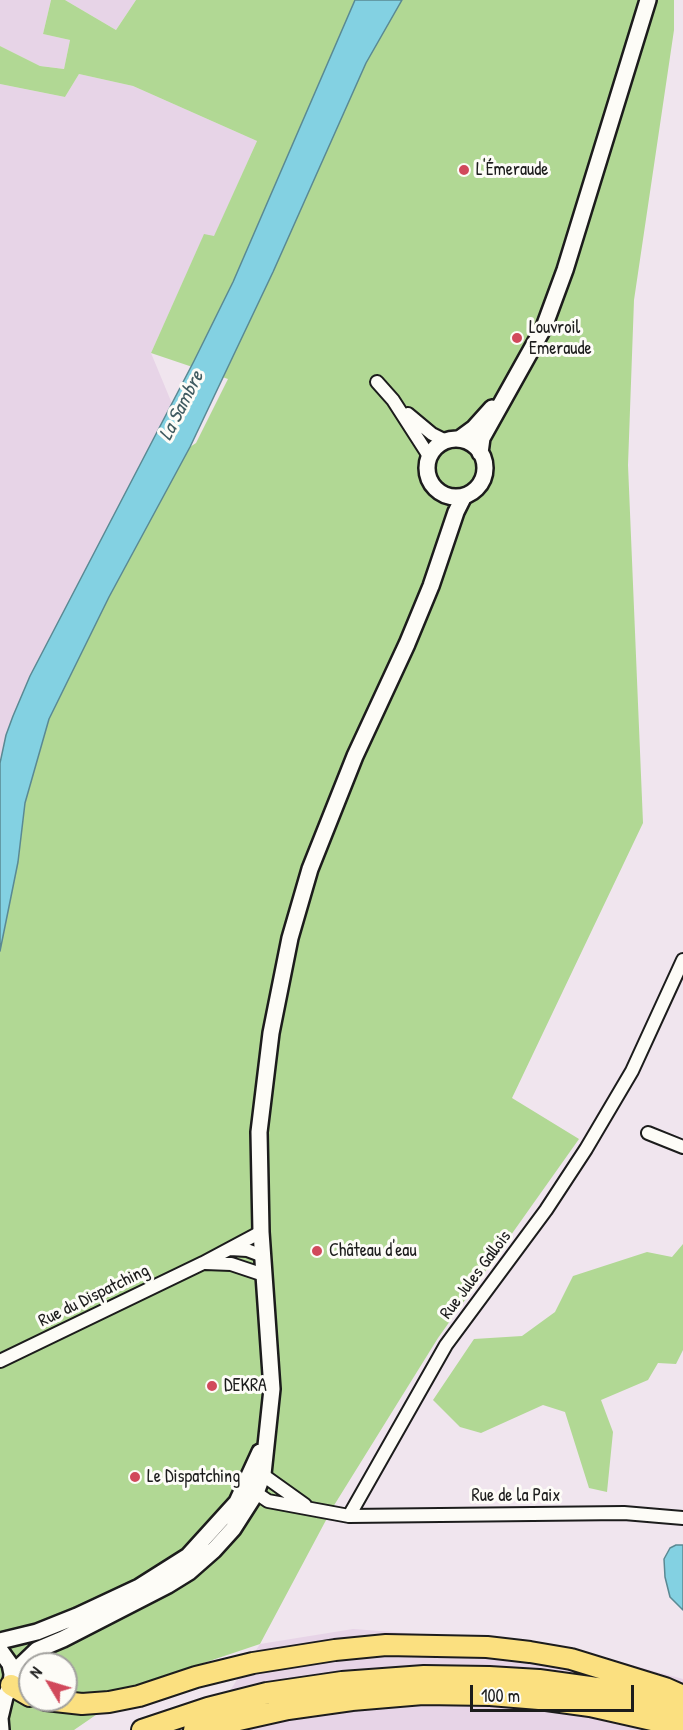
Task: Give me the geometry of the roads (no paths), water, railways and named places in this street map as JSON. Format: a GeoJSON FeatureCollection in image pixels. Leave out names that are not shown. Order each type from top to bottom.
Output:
{"type":"FeatureCollection","features":[{"type":"Feature","properties":{"kind":"highway"},"geometry":{"type":"LineString","coordinates":[[78,1704],[109,1702],[139,1696],[195,1677],[253,1663],[335,1650],[386,1645],[486,1647],[571,1659],[665,1688],[683,1696]]}},
{"type":"Feature","properties":{"kind":"highway"},"geometry":{"type":"LineString","coordinates":[[142,1730],[208,1708],[267,1694],[342,1682],[424,1676],[539,1680],[597,1689],[683,1709]]}},
{"type":"Feature","properties":{"kind":"highway"},"geometry":{"type":"LineString","coordinates":[[194,1730],[288,1709],[352,1700],[423,1694],[490,1695],[539,1699],[590,1706],[683,1727]]}},
{"type":"Feature","properties":{"kind":"street"},"geometry":{"type":"LineString","coordinates":[[508,390],[474,428],[436,447],[429,456],[427,472],[429,481],[441,494],[448,497],[472,493],[483,478],[485,470],[480,453],[483,438],[544,327],[565,270],[648,3]]}},
{"type":"Feature","properties":{"kind":"street"},"geometry":{"type":"LineString","coordinates":[[377,382],[393,400],[429,456]]}},
{"type":"Feature","properties":{"kind":"street"},"geometry":{"type":"LineString","coordinates":[[393,400],[432,434],[467,442],[480,453]]}},
{"type":"Feature","properties":{"kind":"street"},"geometry":{"type":"LineString","coordinates":[[441,494],[445,510],[445,544]]}},
{"type":"Feature","properties":{"kind":"street"},"geometry":{"type":"LineString","coordinates":[[7,1689],[37,1650],[63,1639],[189,1572],[233,1529],[258,1471],[267,1435],[272,1389],[261,1232],[259,1132],[271,1033],[290,938],[314,858],[355,756],[407,644],[464,496]]}},
{"type":"Feature","properties":{"kind":"street","name":"Rue Jules Gallois"},"geometry":{"type":"LineString","coordinates":[[349,1515],[446,1345],[546,1210],[586,1149],[632,1071],[681,968]]}},
{"type":"Feature","properties":{"kind":"street"},"geometry":{"type":"LineString","coordinates":[[648,1133],[683,1148]]}},
{"type":"Feature","properties":{"kind":"street","name":"Rue du Dispatching"},"geometry":{"type":"LineString","coordinates":[[0,1361],[203,1263],[261,1232]]}},
{"type":"Feature","properties":{"kind":"street"},"geometry":{"type":"LineString","coordinates":[[230,1249],[247,1250],[263,1256]]}},
{"type":"Feature","properties":{"kind":"street","name":"Rue du Dispatching"},"geometry":{"type":"LineString","coordinates":[[203,1263],[231,1264],[264,1275]]}},
{"type":"Feature","properties":{"kind":"street"},"geometry":{"type":"LineString","coordinates":[[258,1471],[309,1507]]}},
{"type":"Feature","properties":{"kind":"street"},"geometry":{"type":"LineString","coordinates":[[251,1489],[268,1501],[349,1515]]}},
{"type":"Feature","properties":{"kind":"street"},"geometry":{"type":"LineString","coordinates":[[0,1641],[37,1632],[67,1620],[139,1587],[164,1572],[188,1556],[251,1489]]}},
{"type":"Feature","properties":{"kind":"street","name":"Rue de la Paix"},"geometry":{"type":"LineString","coordinates":[[349,1515],[624,1513],[683,1518]]}},
{"type":"Feature","properties":{"kind":"street"},"geometry":{"type":"LineString","coordinates":[[0,1650],[10,1664],[0,1718],[1,1729]]}},
{"type":"Feature","properties":{"kind":"water","name":"La Sambre"},"geometry":{"type":"Polygon","coordinates":[[[355,0],[402,0],[366,63],[273,272],[190,447],[109,597],[49,719],[25,803],[18,862],[0,951],[0,763],[13,716],[30,676],[233,282],[355,0]]]}},
{"type":"Feature","properties":{"kind":"water"},"geometry":{"type":"Polygon","coordinates":[[[683,1545],[683,1610],[670,1597],[665,1577],[664,1559],[670,1548],[683,1545]]]}},
{"type":"Feature","properties":{"kind":"place","name":"L'Émeraude"},"geometry":{"type":"Point","coordinates":[464,170]}},
{"type":"Feature","properties":{"kind":"place","name":"Louvroil Emeraude"},"geometry":{"type":"Point","coordinates":[517,338]}},
{"type":"Feature","properties":{"kind":"place","name":"Château d'eau"},"geometry":{"type":"Point","coordinates":[317,1251]}},
{"type":"Feature","properties":{"kind":"place","name":"DEKRA"},"geometry":{"type":"Point","coordinates":[212,1386]}},
{"type":"Feature","properties":{"kind":"place","name":"Le Dispatching"},"geometry":{"type":"Point","coordinates":[135,1477]}}]}
